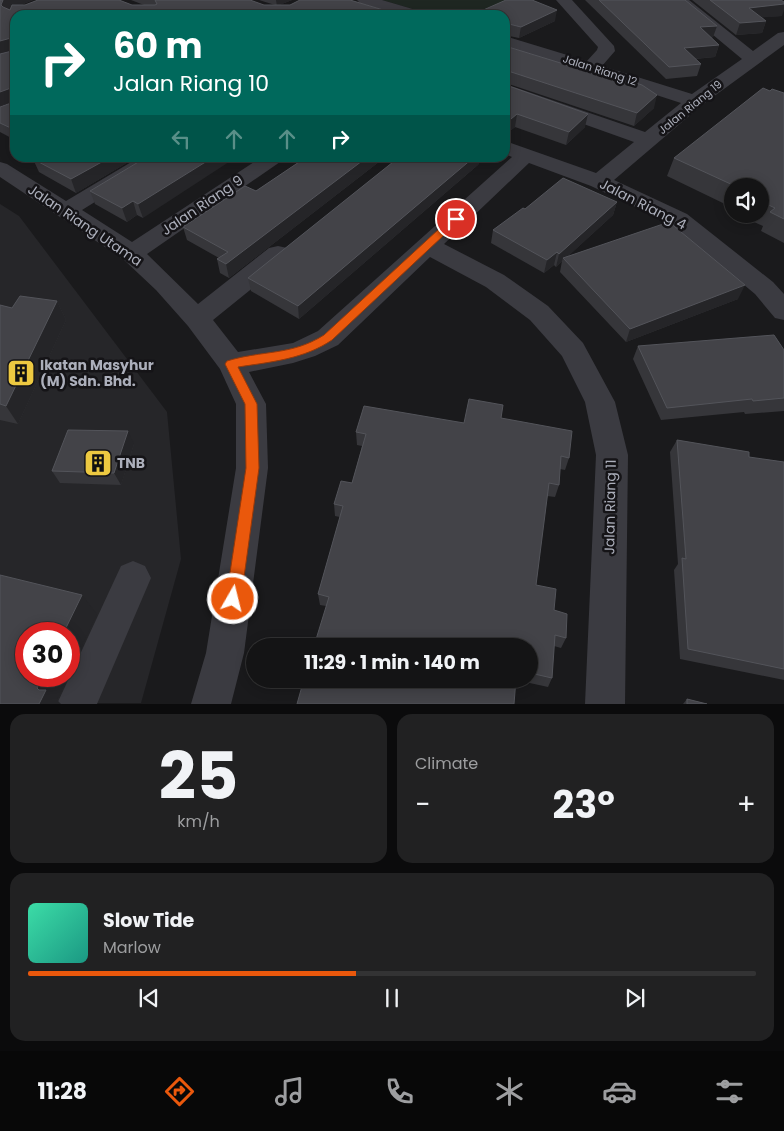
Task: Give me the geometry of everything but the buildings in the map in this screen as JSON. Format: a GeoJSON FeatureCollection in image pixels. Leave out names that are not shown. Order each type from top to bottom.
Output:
{"type":"FeatureCollection","features":[{"type":"Feature","properties":{"kind":"street"},"geometry":{"type":"LineString","coordinates":[[365,0],[400,10]]}},
{"type":"Feature","properties":{"kind":"street"},"geometry":{"type":"LineString","coordinates":[[564,0],[606,46],[606,51],[591,67]]}},
{"type":"Feature","properties":{"kind":"street"},"geometry":{"type":"LineString","coordinates":[[679,0],[752,59]]}},
{"type":"Feature","properties":{"kind":"street","name":"Jalan Riang 19"},"geometry":{"type":"LineString","coordinates":[[599,181],[695,101],[784,37]]}},
{"type":"Feature","properties":{"kind":"street","name":"Jalan Riang 12"},"geometry":{"type":"LineString","coordinates":[[510,43],[695,101]]}},
{"type":"Feature","properties":{"kind":"street"},"geometry":{"type":"LineString","coordinates":[[510,92],[648,140]]}},
{"type":"Feature","properties":{"kind":"street","name":"Jalan Riang 4"},"geometry":{"type":"LineString","coordinates":[[516,150],[599,181],[679,219],[764,288],[784,311]]}},
{"type":"Feature","properties":{"kind":"street"},"geometry":{"type":"LineString","coordinates":[[65,210],[145,162]]}},
{"type":"Feature","properties":{"kind":"street","name":"Jalan Riang 9"},"geometry":{"type":"LineString","coordinates":[[132,253],[267,162]]}},
{"type":"Feature","properties":{"kind":"street"},"geometry":{"type":"LineString","coordinates":[[231,364],[296,353],[313,347],[328,338],[427,245],[505,162]]}},
{"type":"Feature","properties":{"kind":"street","name":"Jalan Riang Utama"},"geometry":{"type":"LineString","coordinates":[[0,168],[132,253],[165,284],[197,318],[231,364],[251,404],[252,468],[225,653],[212,704]]}},
{"type":"Feature","properties":{"kind":"street"},"geometry":{"type":"LineString","coordinates":[[197,318],[292,243]]}},
{"type":"Feature","properties":{"kind":"street","name":"Jalan Riang 11"},"geometry":{"type":"LineString","coordinates":[[427,245],[495,281],[539,312],[573,350],[600,402],[612,455],[605,704]]}},
{"type":"Feature","properties":{"kind":"street"},"geometry":{"type":"LineString","coordinates":[[77,704],[133,578]]}},
{"type":"Feature","properties":{"kind":"shaded area"},"geometry":{"type":"Polygon","coordinates":[[[382,0],[526,0],[503,10],[416,10],[382,0]]]}},
{"type":"Feature","properties":{"kind":"shaded area"},"geometry":{"type":"Polygon","coordinates":[[[0,204],[19,216],[167,412],[181,559],[141,703],[0,703],[0,204]]]}},
{"type":"Feature","properties":{"kind":"place","name":"Ikatan Masyhur (M) Sdn. Bhd."},"geometry":{"type":"Point","coordinates":[21,373]}},
{"type":"Feature","properties":{"kind":"place","name":"TNB"},"geometry":{"type":"Point","coordinates":[98,463]}},
{"type":"Feature","properties":{"kind":"route"},"geometry":{"type":"LineString","coordinates":[[233,599],[252,468],[251,404],[231,364],[296,353],[313,347],[328,338],[456,219]]}}]}
